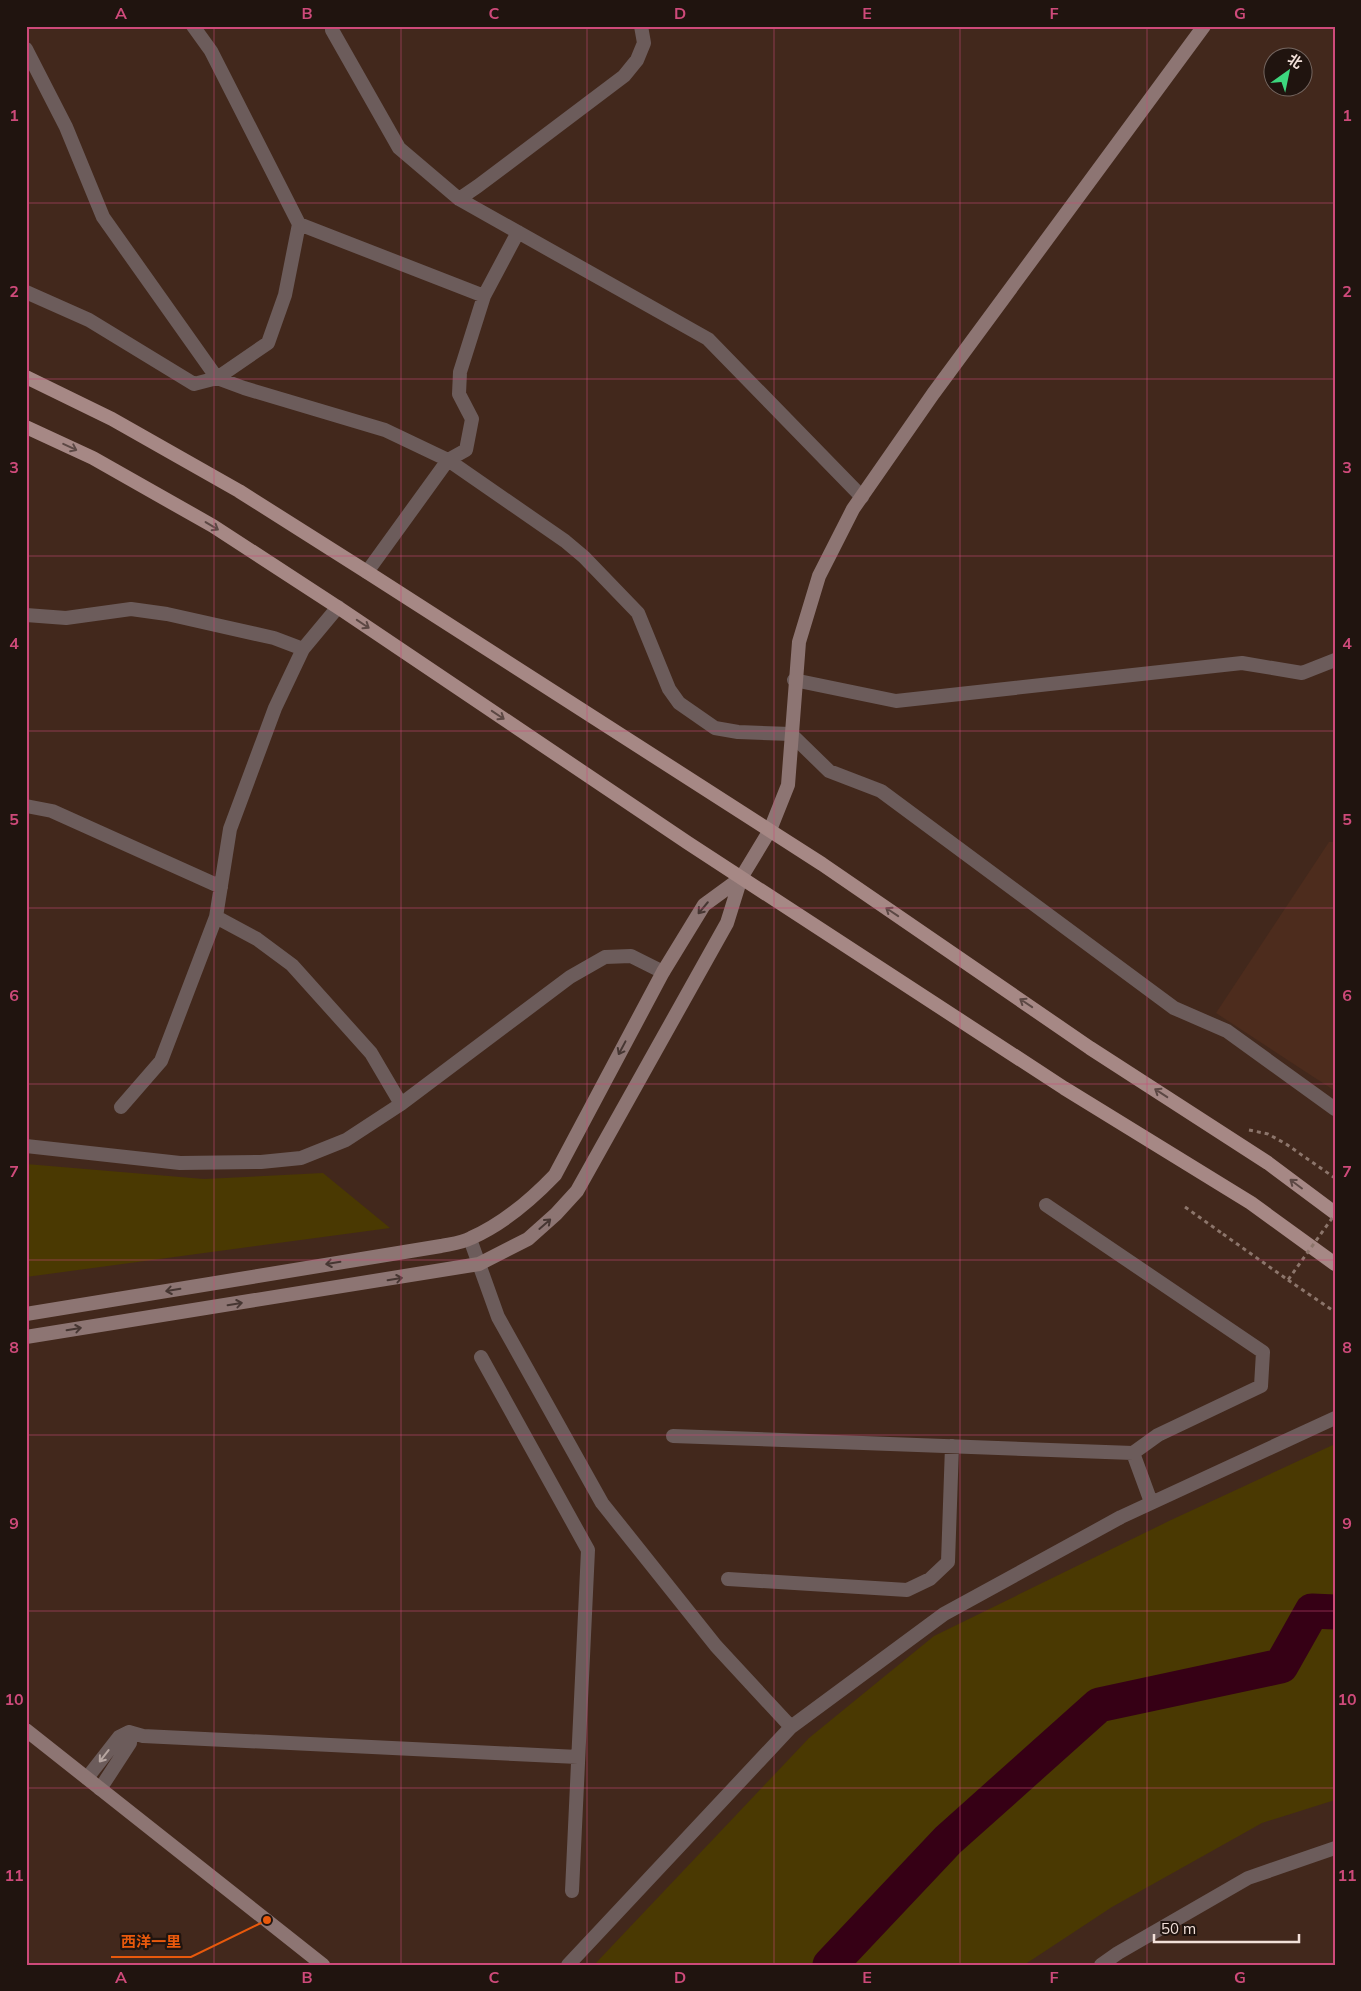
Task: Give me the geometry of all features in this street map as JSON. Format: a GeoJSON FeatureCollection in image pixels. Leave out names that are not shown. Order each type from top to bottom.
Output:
{"type":"FeatureCollection","features":[{"type":"Feature","properties":{"kind":"main road"},"geometry":{"type":"LineString","coordinates":[[26,1337],[479,1264],[528,1240],[556,1214],[577,1190],[727,923],[741,878],[770,830],[788,785],[794,680],[799,642],[819,576],[853,509],[934,394],[1204,26]]}},
{"type":"Feature","properties":{"kind":"main road"},"geometry":{"type":"LineString","coordinates":[[26,377],[112,419],[239,491],[367,572],[770,830],[1090,1048],[1268,1162],[1335,1214]]}},
{"type":"Feature","properties":{"kind":"main road"},"geometry":{"type":"LineString","coordinates":[[26,427],[93,458],[213,526],[338,607],[741,878],[1064,1088],[1251,1203],[1335,1264]]}},
{"type":"Feature","properties":{"kind":"main road"},"geometry":{"type":"LineString","coordinates":[[26,1314],[441,1246],[470,1239],[509,1217],[537,1194],[555,1175],[662,972],[704,904],[741,878]]}},
{"type":"Feature","properties":{"kind":"main road"},"geometry":{"type":"LineString","coordinates":[[26,1730],[323,1965]]}},
{"type":"Feature","properties":{"kind":"street"},"geometry":{"type":"LineString","coordinates":[[26,292],[89,320],[194,384],[217,378],[268,343],[285,296],[299,224],[211,51],[193,26]]}},
{"type":"Feature","properties":{"kind":"street"},"geometry":{"type":"LineString","coordinates":[[459,198],[478,186],[624,76],[637,60],[644,43],[640,26]]}},
{"type":"Feature","properties":{"kind":"street"},"geometry":{"type":"LineString","coordinates":[[332,30],[399,148],[459,198],[708,339],[862,497]]}},
{"type":"Feature","properties":{"kind":"street"},"geometry":{"type":"LineString","coordinates":[[26,49],[66,127],[103,217],[217,378],[244,388],[385,430],[448,460],[565,541],[584,557],[638,613],[669,689],[680,703],[715,728],[738,732],[791,734],[829,771],[881,791],[1174,1008],[1226,1031],[1335,1109]]}},
{"type":"Feature","properties":{"kind":"street"},"geometry":{"type":"LineString","coordinates":[[299,224],[484,296]]}},
{"type":"Feature","properties":{"kind":"street"},"geometry":{"type":"LineString","coordinates":[[367,572],[448,460],[466,450],[472,420],[459,394],[460,372],[484,296],[518,232]]}},
{"type":"Feature","properties":{"kind":"street"},"geometry":{"type":"LineString","coordinates":[[120,1106],[161,1061],[216,917],[230,829],[275,708],[303,649],[338,607]]}},
{"type":"Feature","properties":{"kind":"street"},"geometry":{"type":"LineString","coordinates":[[26,615],[66,618],[130,609],[166,614],[274,638],[303,649]]}},
{"type":"Feature","properties":{"kind":"street"},"geometry":{"type":"LineString","coordinates":[[794,680],[896,701],[1242,663],[1302,673],[1335,660]]}},
{"type":"Feature","properties":{"kind":"street"},"geometry":{"type":"LineString","coordinates":[[26,806],[52,812],[221,887]]}},
{"type":"Feature","properties":{"kind":"street"},"geometry":{"type":"LineString","coordinates":[[216,917],[257,939],[292,965],[371,1053],[401,1104]]}},
{"type":"Feature","properties":{"kind":"street"},"geometry":{"type":"LineString","coordinates":[[26,1146],[180,1163],[261,1162],[301,1158],[346,1140],[401,1104],[570,977],[605,957],[632,956],[662,972]]}},
{"type":"Feature","properties":{"kind":"street"},"geometry":{"type":"LineString","coordinates":[[673,1436],[1133,1453],[1158,1435],[1261,1386],[1263,1352],[1046,1205]]}},
{"type":"Feature","properties":{"kind":"street"},"geometry":{"type":"LineString","coordinates":[[470,1239],[498,1317],[602,1503],[716,1646],[791,1727]]}},
{"type":"Feature","properties":{"kind":"street"},"geometry":{"type":"LineString","coordinates":[[481,1357],[588,1550],[572,1891]]}},
{"type":"Feature","properties":{"kind":"street"},"geometry":{"type":"LineString","coordinates":[[568,1965],[791,1727],[944,1614],[1151,1502],[1335,1418]]}},
{"type":"Feature","properties":{"kind":"street"},"geometry":{"type":"LineString","coordinates":[[728,1579],[907,1590],[930,1579],[948,1562],[952,1446]]}},
{"type":"Feature","properties":{"kind":"street"},"geometry":{"type":"LineString","coordinates":[[1133,1453],[1151,1502]]}},
{"type":"Feature","properties":{"kind":"street"},"geometry":{"type":"LineString","coordinates":[[87,1778],[118,1737],[129,1732],[143,1736],[578,1757]]}},
{"type":"Feature","properties":{"kind":"street"},"geometry":{"type":"LineString","coordinates":[[100,1789],[130,1743],[129,1732]]}},
{"type":"Feature","properties":{"kind":"street"},"geometry":{"type":"LineString","coordinates":[[1101,1965],[1118,1953],[1248,1878],[1335,1848]]}},
{"type":"Feature","properties":{"kind":"path"},"geometry":{"type":"LineString","coordinates":[[1249,1130],[1268,1134],[1286,1144],[1335,1178]]}},
{"type":"Feature","properties":{"kind":"path"},"geometry":{"type":"LineString","coordinates":[[1185,1207],[1335,1312]]}},
{"type":"Feature","properties":{"kind":"path"},"geometry":{"type":"LineString","coordinates":[[1288,1280],[1335,1214]]}},
{"type":"Feature","properties":{"kind":"shaded area"},"geometry":{"type":"Polygon","coordinates":[[[1329,842],[1335,842],[1335,1091],[1216,1013],[1329,842]]]}},
{"type":"Feature","properties":{"kind":"shaded area"},"geometry":{"type":"Polygon","coordinates":[[[26,1164],[204,1179],[323,1173],[390,1228],[26,1277],[26,1164]]]}},
{"type":"Feature","properties":{"kind":"shaded area"},"geometry":{"type":"Polygon","coordinates":[[[1335,1444],[1335,1800],[1262,1823],[1112,1907],[1024,1965],[594,1965],[809,1738],[934,1636],[1171,1520],[1335,1444]]]}},
{"type":"Feature","properties":{"kind":"waterway"},"geometry":{"type":"LineString","coordinates":[[830,1965],[948,1840],[1099,1705],[1281,1666],[1312,1611],[1335,1612]]}},
{"type":"Feature","properties":{"kind":"place","name":"西洋一里"},"geometry":{"type":"Point","coordinates":[267,1920]}}]}
